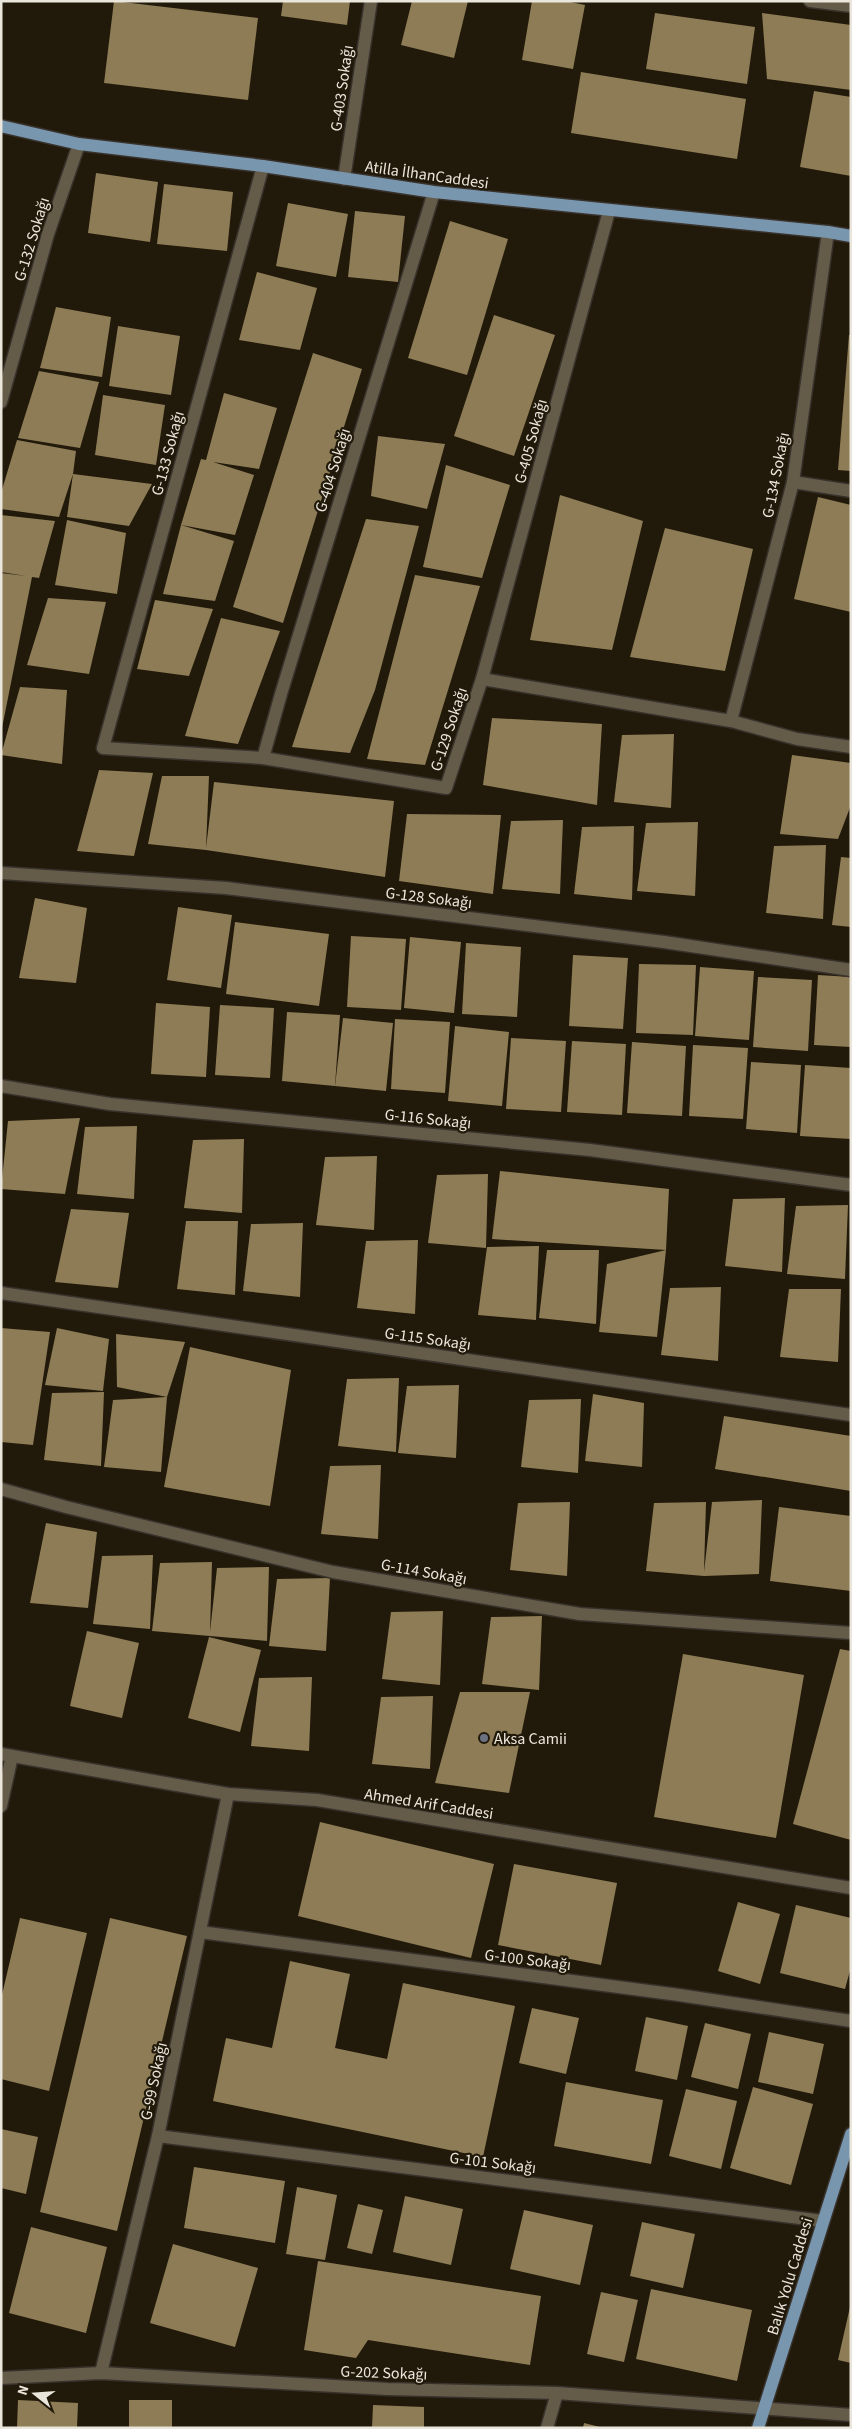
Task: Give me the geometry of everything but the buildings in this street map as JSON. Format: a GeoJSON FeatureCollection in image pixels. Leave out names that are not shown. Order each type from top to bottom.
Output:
{"type":"FeatureCollection","features":[{"type":"Feature","properties":{"kind":"main road","name":"Atilla İlhanCaddesi"},"geometry":{"type":"LineString","coordinates":[[1,126],[79,144],[263,166],[434,192],[828,232],[851,236]]}},
{"type":"Feature","properties":{"kind":"main road","name":"Balık Yolu Caddesi"},"geometry":{"type":"LineString","coordinates":[[758,2428],[851,2134]]}},
{"type":"Feature","properties":{"kind":"street","name":"G-403 Sokağı"},"geometry":{"type":"LineString","coordinates":[[344,179],[370,1]]}},
{"type":"Feature","properties":{"kind":"street"},"geometry":{"type":"LineString","coordinates":[[810,1],[851,6]]}},
{"type":"Feature","properties":{"kind":"street","name":"G-132 Sokağı"},"geometry":{"type":"LineString","coordinates":[[1,402],[48,234],[79,144]]}},
{"type":"Feature","properties":{"kind":"street","name":"G-133 Sokağı"},"geometry":{"type":"LineString","coordinates":[[103,748],[263,166]]}},
{"type":"Feature","properties":{"kind":"street","name":"G-404 Sokağı"},"geometry":{"type":"LineString","coordinates":[[263,758],[434,192]]}},
{"type":"Feature","properties":{"kind":"street","name":"G-405 Sokağı"},"geometry":{"type":"LineString","coordinates":[[482,679],[609,211]]}},
{"type":"Feature","properties":{"kind":"street","name":"G-134 Sokağı"},"geometry":{"type":"LineString","coordinates":[[731,721],[793,482],[828,232]]}},
{"type":"Feature","properties":{"kind":"street"},"geometry":{"type":"LineString","coordinates":[[793,482],[851,491]]}},
{"type":"Feature","properties":{"kind":"street","name":"G-129 Sokağı"},"geometry":{"type":"LineString","coordinates":[[103,748],[263,758],[446,788],[482,679],[731,721],[797,739],[851,747]]}},
{"type":"Feature","properties":{"kind":"street","name":"G-128 Sokağı"},"geometry":{"type":"LineString","coordinates":[[1,873],[226,888],[664,942],[851,970]]}},
{"type":"Feature","properties":{"kind":"street","name":"G-116 Sokağı"},"geometry":{"type":"LineString","coordinates":[[1,1086],[110,1104],[590,1150],[851,1185]]}},
{"type":"Feature","properties":{"kind":"street","name":"G-115 Sokağı"},"geometry":{"type":"LineString","coordinates":[[1,1294],[851,1415]]}},
{"type":"Feature","properties":{"kind":"street","name":"G-114 Sokağı"},"geometry":{"type":"LineString","coordinates":[[1,1489],[66,1507],[333,1572],[570,1613],[851,1633]]}},
{"type":"Feature","properties":{"kind":"street"},"geometry":{"type":"LineString","coordinates":[[1,1806],[7,1755]]}},
{"type":"Feature","properties":{"kind":"street","name":"Ahmed Arif Caddesi"},"geometry":{"type":"LineString","coordinates":[[7,1755],[228,1794],[317,1800],[851,1888]]}},
{"type":"Feature","properties":{"kind":"street","name":"G-99 Sokağı"},"geometry":{"type":"LineString","coordinates":[[101,2373],[158,2136],[228,1794]]}},
{"type":"Feature","properties":{"kind":"street","name":"G-100 Sokağı"},"geometry":{"type":"LineString","coordinates":[[200,1932],[678,1995],[851,2021]]}},
{"type":"Feature","properties":{"kind":"street","name":"G-101 Sokağı"},"geometry":{"type":"LineString","coordinates":[[158,2136],[823,2221]]}},
{"type":"Feature","properties":{"kind":"street","name":"G-202 Sokağı"},"geometry":{"type":"LineString","coordinates":[[1,2378],[101,2373],[388,2389],[557,2394],[851,2415]]}},
{"type":"Feature","properties":{"kind":"street"},"geometry":{"type":"LineString","coordinates":[[547,2428],[557,2394]]}},
{"type":"Feature","properties":{"kind":"place","name":"Aksa Camii"},"geometry":{"type":"Point","coordinates":[484,1738]}}]}
